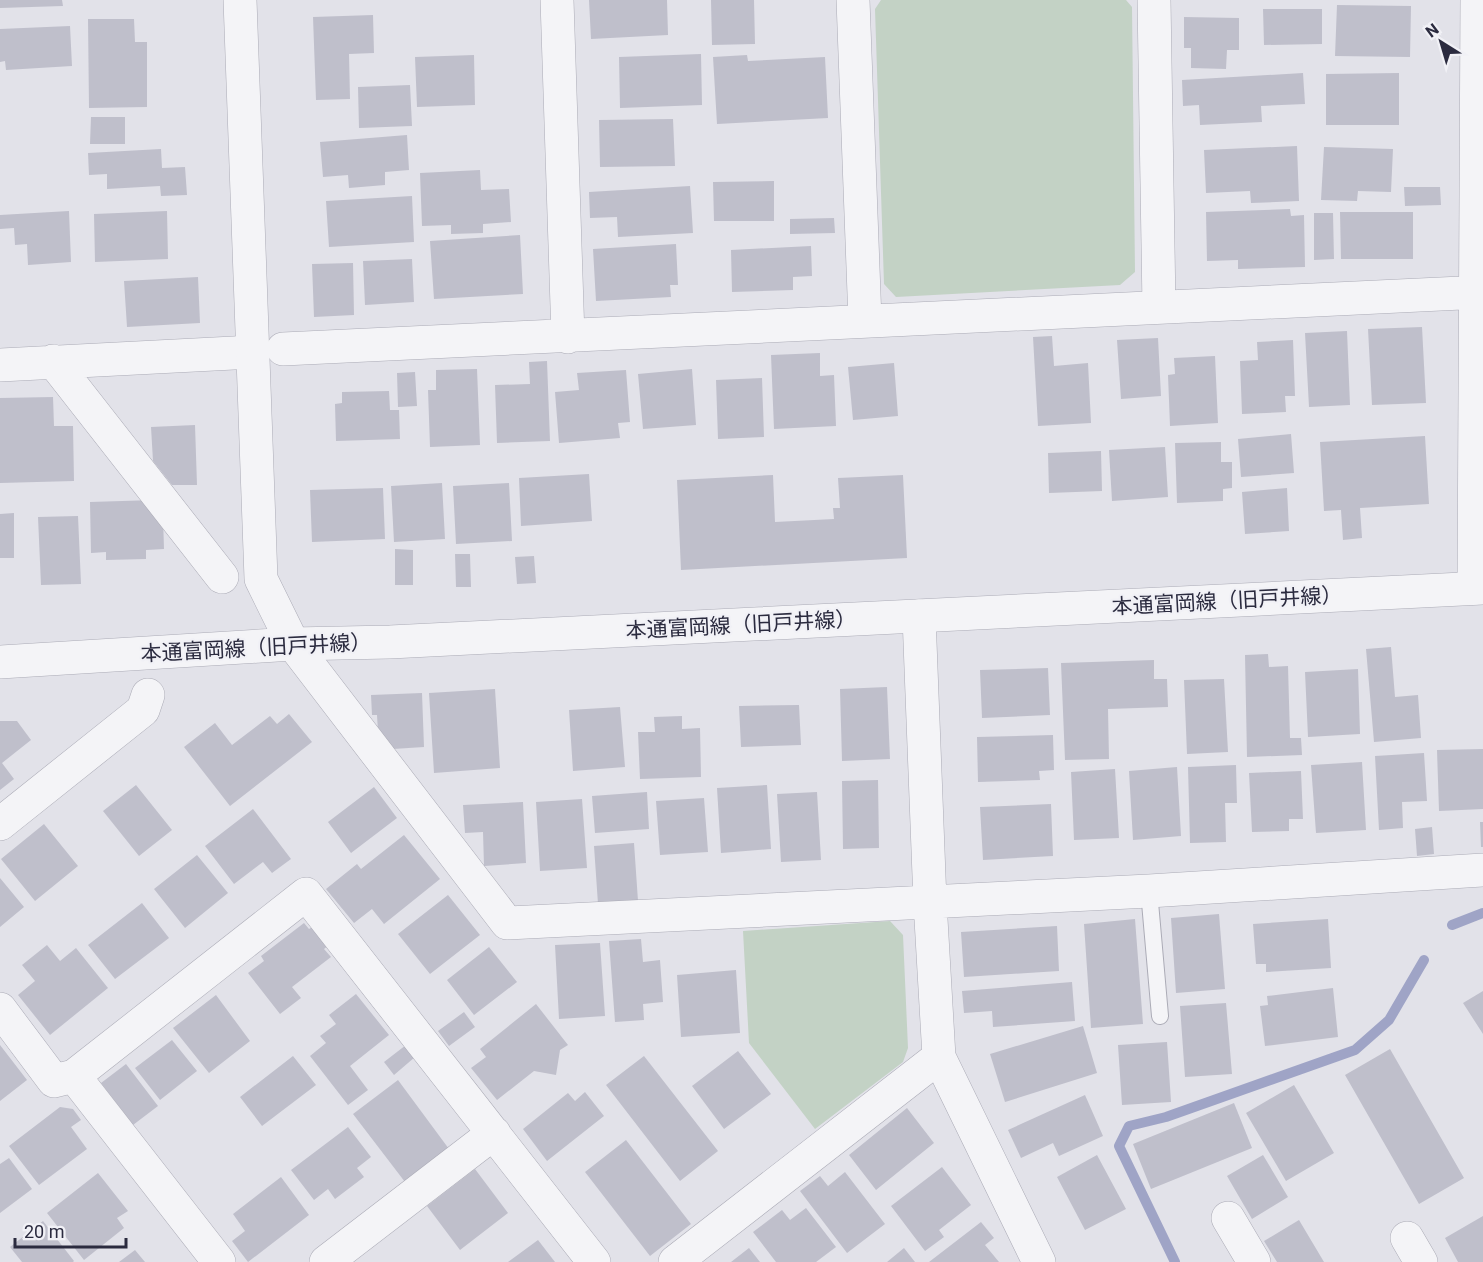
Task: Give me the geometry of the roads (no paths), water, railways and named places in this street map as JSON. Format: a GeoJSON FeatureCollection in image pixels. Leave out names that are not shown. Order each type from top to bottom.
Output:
{"type":"FeatureCollection","features":[{"type":"Feature","properties":{"kind":"street"},"geometry":{"type":"LineString","coordinates":[[240,0],[268,351],[261,579],[293,644],[507,923],[1149,891],[1483,870]]}},
{"type":"Feature","properties":{"kind":"street"},"geometry":{"type":"LineString","coordinates":[[557,0],[568,337]]}},
{"type":"Feature","properties":{"kind":"street"},"geometry":{"type":"LineString","coordinates":[[853,0],[865,321]]}},
{"type":"Feature","properties":{"kind":"street"},"geometry":{"type":"LineString","coordinates":[[1154,0],[1159,307]]}},
{"type":"Feature","properties":{"kind":"street"},"geometry":{"type":"LineString","coordinates":[[1477,0],[1479,588]]}},
{"type":"Feature","properties":{"kind":"street"},"geometry":{"type":"LineString","coordinates":[[0,364],[1479,292]]}},
{"type":"Feature","properties":{"kind":"street"},"geometry":{"type":"LineString","coordinates":[[53,361],[222,576]]}},
{"type":"Feature","properties":{"kind":"street","name":"本通富岡線（旧戸井線）"},"geometry":{"type":"LineString","coordinates":[[0,662],[293,644],[402,641],[1479,588]]}},
{"type":"Feature","properties":{"kind":"street"},"geometry":{"type":"LineString","coordinates":[[919,616],[930,902],[939,1057],[1039,1262]]}},
{"type":"Feature","properties":{"kind":"street"},"geometry":{"type":"LineString","coordinates":[[0,824],[143,710],[148,696]]}},
{"type":"Feature","properties":{"kind":"street"},"geometry":{"type":"LineString","coordinates":[[0,1009],[54,1081],[74,1076],[306,894],[594,1262]]}},
{"type":"Feature","properties":{"kind":"street"},"geometry":{"type":"LineString","coordinates":[[675,1262],[939,1057]]}},
{"type":"Feature","properties":{"kind":"street"},"geometry":{"type":"LineString","coordinates":[[74,1076],[219,1262]]}},
{"type":"Feature","properties":{"kind":"street"},"geometry":{"type":"LineString","coordinates":[[326,1262],[494,1133]]}},
{"type":"Feature","properties":{"kind":"street"},"geometry":{"type":"LineString","coordinates":[[1228,1218],[1254,1262]]}},
{"type":"Feature","properties":{"kind":"lane"},"geometry":{"type":"LineString","coordinates":[[1149,891],[1160,1016]]}},
{"type":"Feature","properties":{"kind":"waterway"},"geometry":{"type":"LineString","coordinates":[[1452,925],[1483,913]]}},
{"type":"Feature","properties":{"kind":"waterway"},"geometry":{"type":"LineString","coordinates":[[1175,1262],[1119,1146],[1129,1126],[1166,1117],[1355,1050],[1389,1020],[1424,960]]}}]}
